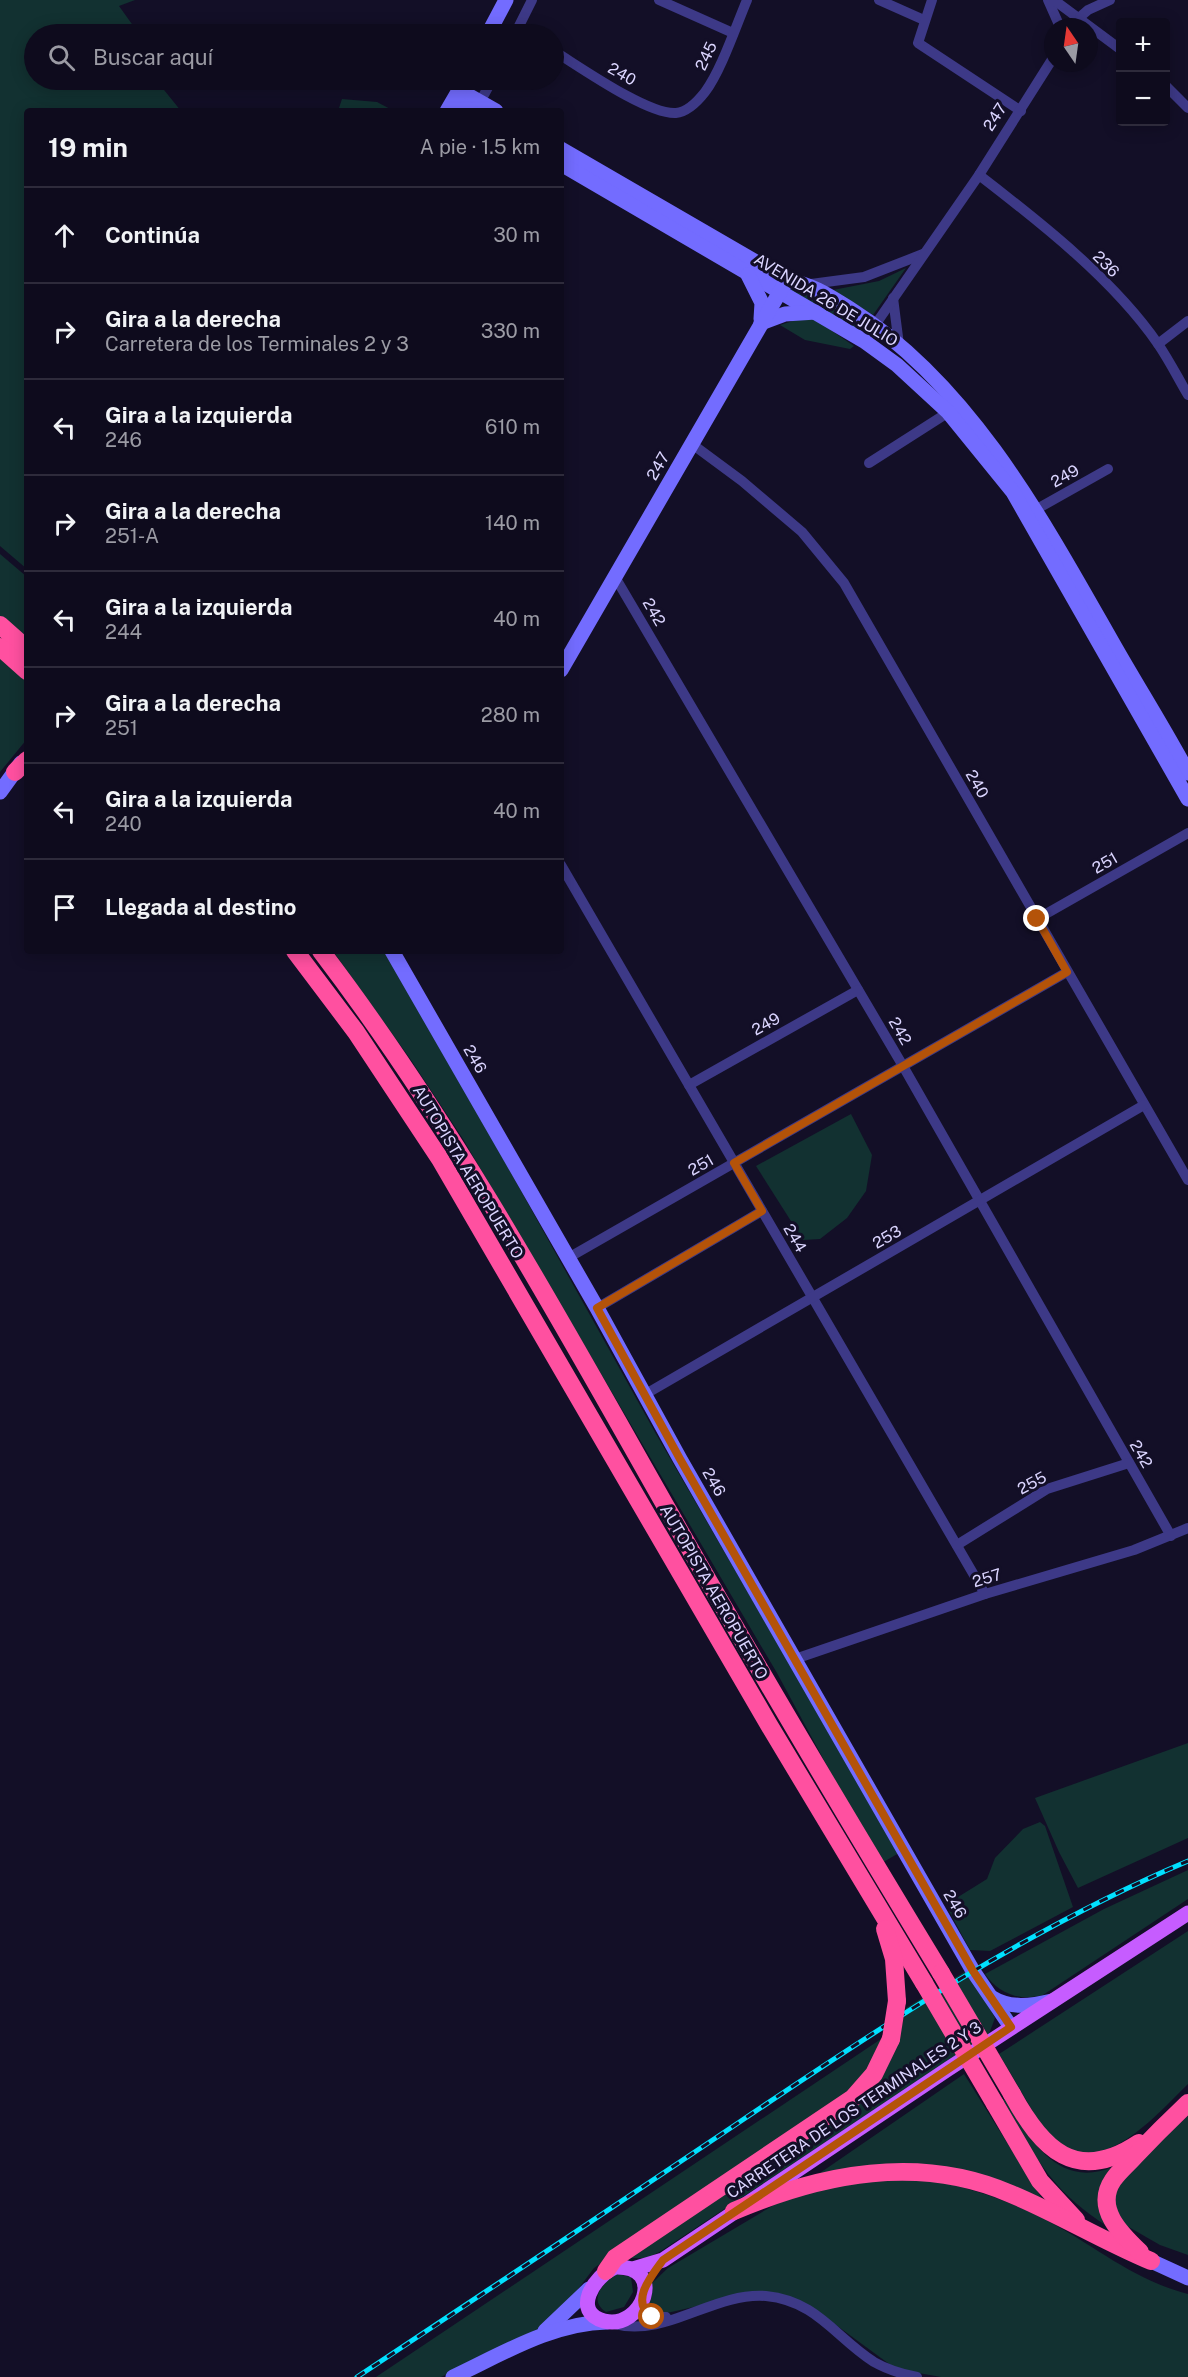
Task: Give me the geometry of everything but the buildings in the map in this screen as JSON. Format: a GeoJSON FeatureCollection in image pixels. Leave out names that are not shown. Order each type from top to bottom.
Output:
{"type":"FeatureCollection","features":[{"type":"Feature","properties":{"kind":"highway"},"geometry":{"type":"LineString","coordinates":[[0,625],[24,646]]}},
{"type":"Feature","properties":{"kind":"highway"},"geometry":{"type":"LineString","coordinates":[[0,647],[24,668]]}},
{"type":"Feature","properties":{"kind":"highway","name":"AUTOPISTA AEROPUERTO"},"geometry":{"type":"LineString","coordinates":[[297,954],[362,1041],[440,1159],[763,1715],[863,1878],[1050,2195],[1075,2218],[1108,2242]]}},
{"type":"Feature","properties":{"kind":"highway","name":"AUTOPISTA AEROPUERTO"},"geometry":{"type":"LineString","coordinates":[[323,954],[374,1021],[427,1099],[492,1203],[785,1715],[1029,2124],[1051,2149],[1067,2158],[1084,2161],[1113,2158],[1160,2129]]}},
{"type":"Feature","properties":{"kind":"highway"},"geometry":{"type":"LineString","coordinates":[[606,2271],[615,2258],[853,2098],[874,2074],[891,2039],[897,2001],[894,1959],[886,1932],[863,1878]]}},
{"type":"Feature","properties":{"kind":"highway"},"geometry":{"type":"LineString","coordinates":[[1151,2261],[1116,2227],[1109,2213],[1107,2195],[1110,2184],[1118,2172],[1188,2103]]}},
{"type":"Feature","properties":{"kind":"highway"},"geometry":{"type":"LineString","coordinates":[[734,2211],[783,2193],[850,2175],[880,2172],[926,2172],[958,2176],[989,2185],[1151,2261]]}},
{"type":"Feature","properties":{"kind":"main road","name":"CARRETERA DE LOS TERMINALES 2 Y 3"},"geometry":{"type":"LineString","coordinates":[[633,2269],[663,2260],[1011,2027],[1188,1913]]}},
{"type":"Feature","properties":{"kind":"main road","name":"CARRETERA DE LOS TERMINALES 2 Y 3"},"geometry":{"type":"LineString","coordinates":[[645,2284],[663,2260]]}},
{"type":"Feature","properties":{"kind":"main road"},"geometry":{"type":"LineString","coordinates":[[615,2267],[633,2269],[639,2273],[645,2284],[642,2303],[628,2317],[607,2322],[596,2318],[588,2303],[589,2289],[606,2271],[615,2267]]}},
{"type":"Feature","properties":{"kind":"street"},"geometry":{"type":"LineString","coordinates":[[493,24],[506,0]]}},
{"type":"Feature","properties":{"kind":"street"},"geometry":{"type":"LineString","coordinates":[[523,24],[532,0]]}},
{"type":"Feature","properties":{"kind":"street"},"geometry":{"type":"LineString","coordinates":[[659,0],[733,33]]}},
{"type":"Feature","properties":{"kind":"street","name":"245"},"geometry":{"type":"LineString","coordinates":[[678,113],[693,105],[706,91],[747,0]]}},
{"type":"Feature","properties":{"kind":"street"},"geometry":{"type":"LineString","coordinates":[[879,0],[924,20]]}},
{"type":"Feature","properties":{"kind":"street"},"geometry":{"type":"LineString","coordinates":[[932,0],[918,43],[1021,111]]}},
{"type":"Feature","properties":{"kind":"street"},"geometry":{"type":"LineString","coordinates":[[1048,0],[1056,18]]}},
{"type":"Feature","properties":{"kind":"street"},"geometry":{"type":"LineString","coordinates":[[1054,0],[1080,18],[1088,10],[1110,0]]}},
{"type":"Feature","properties":{"kind":"street"},"geometry":{"type":"LineString","coordinates":[[1098,31],[1116,46]]}},
{"type":"Feature","properties":{"kind":"street","name":"240"},"geometry":{"type":"LineString","coordinates":[[564,57],[646,105],[663,112],[678,113]]}},
{"type":"Feature","properties":{"kind":"street","name":"247"},"geometry":{"type":"LineString","coordinates":[[864,341],[979,175],[1045,72]]}},
{"type":"Feature","properties":{"kind":"street"},"geometry":{"type":"LineString","coordinates":[[456,95],[475,106],[485,90]]}},
{"type":"Feature","properties":{"kind":"street"},"geometry":{"type":"LineString","coordinates":[[1170,90],[1188,108]]}},
{"type":"Feature","properties":{"kind":"street","name":"AVENIDA 26 DE JULIO"},"geometry":{"type":"LineString","coordinates":[[564,151],[602,180],[746,273],[783,286],[811,284],[875,325],[899,345],[953,409],[1013,492],[1188,799]]}},
{"type":"Feature","properties":{"kind":"street","name":"AVENIDA 26 DE JULIO"},"geometry":{"type":"LineString","coordinates":[[564,165],[602,180],[783,286],[816,312],[864,341],[897,365],[953,409],[992,444],[1035,510],[1188,773]]}},
{"type":"Feature","properties":{"kind":"street","name":"236"},"geometry":{"type":"LineString","coordinates":[[979,175],[1052,231],[1127,306],[1158,344],[1188,395]]}},
{"type":"Feature","properties":{"kind":"street"},"geometry":{"type":"LineString","coordinates":[[811,284],[864,277],[923,254]]}},
{"type":"Feature","properties":{"kind":"street"},"geometry":{"type":"LineString","coordinates":[[746,273],[762,303],[761,323],[784,314],[816,312]]}},
{"type":"Feature","properties":{"kind":"street","name":"247"},"geometry":{"type":"LineString","coordinates":[[564,665],[783,286]]}},
{"type":"Feature","properties":{"kind":"street"},"geometry":{"type":"LineString","coordinates":[[893,297],[899,345]]}},
{"type":"Feature","properties":{"kind":"street"},"geometry":{"type":"LineString","coordinates":[[1158,344],[1188,321]]}},
{"type":"Feature","properties":{"kind":"street"},"geometry":{"type":"LineString","coordinates":[[869,463],[953,409]]}},
{"type":"Feature","properties":{"kind":"street","name":"240"},"geometry":{"type":"LineString","coordinates":[[692,444],[742,481],[802,532],[844,583],[1188,1180]]}},
{"type":"Feature","properties":{"kind":"street","name":"249"},"geometry":{"type":"LineString","coordinates":[[1035,510],[1108,469]]}},
{"type":"Feature","properties":{"kind":"street","name":"242"},"geometry":{"type":"LineString","coordinates":[[615,576],[903,1066],[1171,1536]]}},
{"type":"Feature","properties":{"kind":"street"},"geometry":{"type":"LineString","coordinates":[[0,792],[21,766]]}},
{"type":"Feature","properties":{"kind":"street","name":"251"},"geometry":{"type":"LineString","coordinates":[[1037,919],[1188,833]]}},
{"type":"Feature","properties":{"kind":"street","name":"244"},"geometry":{"type":"LineString","coordinates":[[564,870],[985,1594]]}},
{"type":"Feature","properties":{"kind":"street","name":"246"},"geometry":{"type":"LineString","coordinates":[[396,954],[973,1971],[1011,2027]]}},
{"type":"Feature","properties":{"kind":"street","name":"251"},"geometry":{"type":"LineString","coordinates":[[568,1258],[1067,972]]}},
{"type":"Feature","properties":{"kind":"street","name":"249"},"geometry":{"type":"LineString","coordinates":[[689,1085],[858,990]]}},
{"type":"Feature","properties":{"kind":"street","name":"253"},"geometry":{"type":"LineString","coordinates":[[644,1395],[1144,1105]]}},
{"type":"Feature","properties":{"kind":"street"},"geometry":{"type":"LineString","coordinates":[[597,1308],[762,1211]]}},
{"type":"Feature","properties":{"kind":"street","name":"255"},"geometry":{"type":"LineString","coordinates":[[957,1545],[1047,1489],[1129,1463]]}},
{"type":"Feature","properties":{"kind":"street","name":"257"},"geometry":{"type":"LineString","coordinates":[[795,1659],[985,1594],[1134,1550],[1188,1528]]}},
{"type":"Feature","properties":{"kind":"street"},"geometry":{"type":"LineString","coordinates":[[990,1996],[1002,2002],[1027,2006],[1052,2001]]}},
{"type":"Feature","properties":{"kind":"street"},"geometry":{"type":"LineString","coordinates":[[1151,2261],[1186,2276]]}},
{"type":"Feature","properties":{"kind":"street"},"geometry":{"type":"LineString","coordinates":[[535,2338],[550,2327],[589,2289]]}},
{"type":"Feature","properties":{"kind":"street"},"geometry":{"type":"LineString","coordinates":[[453,2377],[535,2338],[590,2322],[641,2327],[663,2323],[727,2300],[747,2296],[784,2299],[817,2313],[876,2363],[896,2373],[917,2377]]}},
{"type":"Feature","properties":{"kind":"street"},"geometry":{"type":"LineString","coordinates":[[642,2303],[643,2309],[652,2317],[681,2315]]}},
{"type":"Feature","properties":{"kind":"green space"},"geometry":{"type":"Polygon","coordinates":[[[0,0],[135,0],[119,6],[132,24],[24,24],[24,90],[164,90],[179,108],[24,108],[24,566],[0,546],[0,0]]]}},
{"type":"Feature","properties":{"kind":"green space"},"geometry":{"type":"Polygon","coordinates":[[[342,99],[377,102],[388,108],[339,108],[342,99]]]}},
{"type":"Feature","properties":{"kind":"green space"},"geometry":{"type":"Polygon","coordinates":[[[906,268],[873,315],[833,290],[879,281],[906,268]]]}},
{"type":"Feature","properties":{"kind":"green space"},"geometry":{"type":"Polygon","coordinates":[[[793,285],[864,323],[863,330],[856,330],[790,290],[793,285]]]}},
{"type":"Feature","properties":{"kind":"green space"},"geometry":{"type":"Polygon","coordinates":[[[796,320],[816,320],[854,346],[850,349],[805,340],[780,325],[796,320]]]}},
{"type":"Feature","properties":{"kind":"green space"},"geometry":{"type":"Polygon","coordinates":[[[0,554],[24,574],[24,639],[0,617],[0,554]]]}},
{"type":"Feature","properties":{"kind":"green space"},"geometry":{"type":"Polygon","coordinates":[[[0,656],[24,678],[24,743],[0,772],[0,656]]]}},
{"type":"Feature","properties":{"kind":"green space"},"geometry":{"type":"Polygon","coordinates":[[[335,954],[387,954],[656,1434],[899,1853],[880,1864],[777,1673],[463,1139],[411,1060],[335,954]]]}},
{"type":"Feature","properties":{"kind":"green space"},"geometry":{"type":"Polygon","coordinates":[[[851,1114],[872,1155],[866,1191],[847,1218],[820,1239],[803,1240],[756,1166],[851,1114]]]}},
{"type":"Feature","properties":{"kind":"green space"},"geometry":{"type":"Polygon","coordinates":[[[1188,1743],[1188,1838],[1078,1888],[1035,1798],[1188,1743]]]}},
{"type":"Feature","properties":{"kind":"green space"},"geometry":{"type":"Polygon","coordinates":[[[1040,1822],[1045,1826],[1073,1907],[990,1951],[970,1950],[949,1911],[950,1902],[987,1879],[995,1858],[1023,1829],[1040,1822]]]}},
{"type":"Feature","properties":{"kind":"green space"},"geometry":{"type":"Polygon","coordinates":[[[1188,1870],[1188,1899],[1043,1995],[1026,1997],[1010,1994],[997,1987],[985,1974],[1104,1909],[1188,1870]]]}},
{"type":"Feature","properties":{"kind":"green space"},"geometry":{"type":"Polygon","coordinates":[[[1188,1931],[1188,2084],[1158,2114],[1123,2142],[1104,2150],[1084,2153],[1065,2148],[1042,2129],[999,2054],[1188,1931]]]}},
{"type":"Feature","properties":{"kind":"green space"},"geometry":{"type":"Polygon","coordinates":[[[969,1969],[995,2018],[989,2034],[661,2251],[648,2258],[629,2258],[631,2254],[827,2127],[855,2106],[899,2039],[906,2008],[969,1969]]]}},
{"type":"Feature","properties":{"kind":"green space"},"geometry":{"type":"Polygon","coordinates":[[[881,2039],[875,2061],[840,2101],[594,2268],[554,2321],[441,2377],[376,2377],[881,2039]]]}},
{"type":"Feature","properties":{"kind":"green space"},"geometry":{"type":"Polygon","coordinates":[[[964,2074],[1043,2200],[1009,2187],[817,2175],[964,2074]]]}},
{"type":"Feature","properties":{"kind":"green space"},"geometry":{"type":"Polygon","coordinates":[[[1006,2099],[1035,2144],[1061,2166],[1076,2172],[1093,2172],[1113,2167],[1107,2226],[1087,2213],[1057,2185],[1024,2138],[1002,2100],[1006,2099]]]}},
{"type":"Feature","properties":{"kind":"green space"},"geometry":{"type":"Polygon","coordinates":[[[1188,2116],[1188,2255],[1160,2245],[1120,2222],[1112,2192],[1145,2154],[1188,2116]]]}},
{"type":"Feature","properties":{"kind":"green space"},"geometry":{"type":"Polygon","coordinates":[[[929,2179],[975,2191],[1016,2206],[1064,2230],[1149,2280],[1188,2294],[1188,2377],[941,2377],[896,2369],[821,2314],[781,2297],[698,2306],[658,2315],[647,2308],[649,2286],[668,2268],[779,2202],[844,2183],[929,2179]]]}},
{"type":"Feature","properties":{"kind":"green space"},"geometry":{"type":"Polygon","coordinates":[[[617,2274],[631,2277],[633,2292],[624,2307],[606,2312],[600,2307],[598,2296],[607,2281],[617,2274]]]}},
{"type":"Feature","properties":{"kind":"railway"},"geometry":{"type":"LineString","coordinates":[[357,2377],[901,2015],[1070,1917],[1188,1861]]}},
{"type":"Feature","properties":{"kind":"route"},"geometry":{"type":"LineString","coordinates":[[652,2317],[643,2309],[645,2284],[663,2260],[803,2164],[1011,2027],[973,1971],[680,1459],[597,1308],[762,1211],[734,1163],[1067,972],[1037,919]]}}]}
